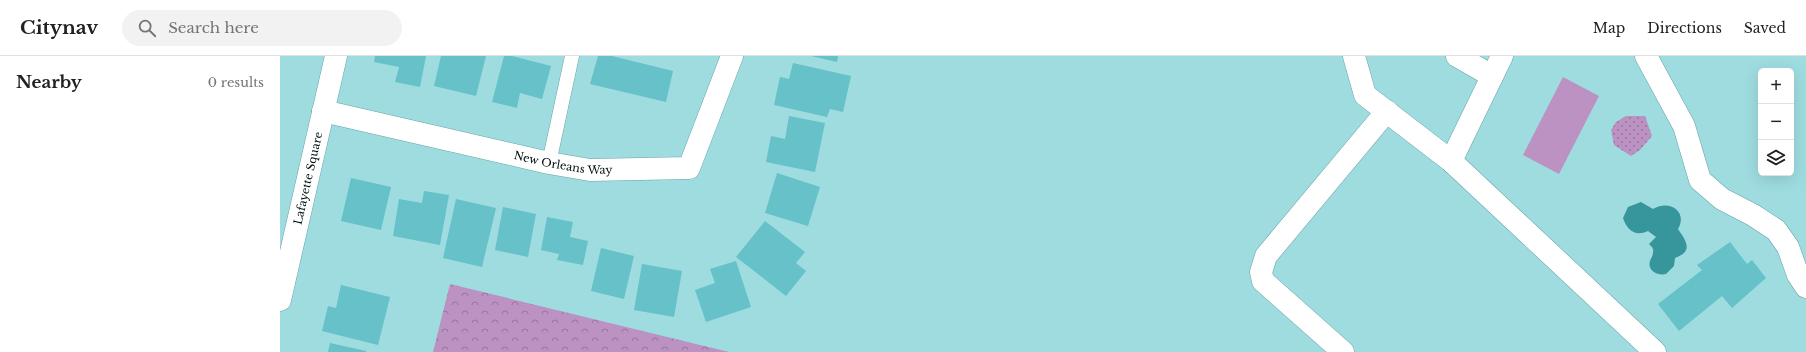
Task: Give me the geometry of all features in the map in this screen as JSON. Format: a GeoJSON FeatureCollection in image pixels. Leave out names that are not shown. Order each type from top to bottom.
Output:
{"type":"FeatureCollection","features":[{"type":"Feature","properties":{"kind":"street","name":"Lafayette Square"},"geometry":{"type":"LineString","coordinates":[[280,300],[336,56]]}},
{"type":"Feature","properties":{"kind":"street","name":"New Orleans Way"},"geometry":{"type":"LineString","coordinates":[[323,111],[549,163],[590,170],[689,168],[732,56]]}},
{"type":"Feature","properties":{"kind":"street"},"geometry":{"type":"LineString","coordinates":[[1354,56],[1365,95],[1451,161],[1655,352]]}},
{"type":"Feature","properties":{"kind":"street"},"geometry":{"type":"LineString","coordinates":[[1457,56],[1492,76]]}},
{"type":"Feature","properties":{"kind":"street"},"geometry":{"type":"LineString","coordinates":[[1451,161],[1502,56]]}},
{"type":"Feature","properties":{"kind":"street"},"geometry":{"type":"LineString","coordinates":[[1646,56],[1684,126],[1700,180],[1722,199],[1753,215],[1776,230],[1788,247],[1798,275],[1806,287]]}},
{"type":"Feature","properties":{"kind":"street"},"geometry":{"type":"LineString","coordinates":[[1343,352],[1262,281],[1261,272],[1266,256],[1387,111]]}},
{"type":"Feature","properties":{"kind":"lane"},"geometry":{"type":"LineString","coordinates":[[549,163],[572,56]]}},
{"type":"Feature","properties":{"kind":"green space"},"geometry":{"type":"Polygon","coordinates":[[[1563,77],[1599,96],[1559,174],[1523,155],[1563,77]]]}},
{"type":"Feature","properties":{"kind":"green space"},"geometry":{"type":"Polygon","coordinates":[[[1626,116],[1645,116],[1652,136],[1640,150],[1631,156],[1614,145],[1611,130],[1616,122],[1626,116]]]}},
{"type":"Feature","properties":{"kind":"green space"},"geometry":{"type":"Polygon","coordinates":[[[450,284],[729,352],[433,352],[450,284]]]}},
{"type":"Feature","properties":{"kind":"water"},"geometry":{"type":"Polygon","coordinates":[[[1641,202],[1653,209],[1659,206],[1671,206],[1676,209],[1681,217],[1678,229],[1686,242],[1686,249],[1685,252],[1675,258],[1674,266],[1666,274],[1654,272],[1649,265],[1653,255],[1653,250],[1649,244],[1656,237],[1648,231],[1643,233],[1635,233],[1629,229],[1623,218],[1628,207],[1641,202]]]}},
{"type":"Feature","properties":{"kind":"building"},"geometry":{"type":"Polygon","coordinates":[[[375,56],[426,56],[420,87],[395,82],[399,67],[374,62],[375,56]]]}},
{"type":"Feature","properties":{"kind":"building"},"geometry":{"type":"Polygon","coordinates":[[[441,56],[486,56],[476,96],[434,86],[441,56]]]}},
{"type":"Feature","properties":{"kind":"building"},"geometry":{"type":"Polygon","coordinates":[[[504,56],[512,56],[551,66],[542,99],[520,93],[517,108],[492,102],[504,56]]]}},
{"type":"Feature","properties":{"kind":"building"},"geometry":{"type":"Polygon","coordinates":[[[598,56],[612,56],[673,71],[666,102],[590,84],[598,56]]]}},
{"type":"Feature","properties":{"kind":"building"},"geometry":{"type":"Polygon","coordinates":[[[811,56],[838,56],[837,62],[811,56]]]}},
{"type":"Feature","properties":{"kind":"building"},"geometry":{"type":"Polygon","coordinates":[[[793,63],[851,76],[843,112],[830,109],[827,117],[774,105],[780,77],[789,79],[793,63]]]}},
{"type":"Feature","properties":{"kind":"building"},"geometry":{"type":"Polygon","coordinates":[[[789,116],[825,123],[815,172],[766,162],[771,136],[785,139],[789,116]]]}},
{"type":"Feature","properties":{"kind":"building"},"geometry":{"type":"Polygon","coordinates":[[[777,173],[820,187],[808,226],[765,213],[777,173]]]}},
{"type":"Feature","properties":{"kind":"building"},"geometry":{"type":"Polygon","coordinates":[[[351,178],[391,187],[381,230],[341,221],[351,178]]]}},
{"type":"Feature","properties":{"kind":"building"},"geometry":{"type":"Polygon","coordinates":[[[424,191],[449,195],[440,245],[393,236],[399,199],[422,203],[424,191]]]}},
{"type":"Feature","properties":{"kind":"building"},"geometry":{"type":"Polygon","coordinates":[[[456,199],[496,208],[482,267],[443,258],[456,199]]]}},
{"type":"Feature","properties":{"kind":"building"},"geometry":{"type":"Polygon","coordinates":[[[503,207],[536,214],[528,257],[495,250],[503,207]]]}},
{"type":"Feature","properties":{"kind":"building"},"geometry":{"type":"Polygon","coordinates":[[[547,217],[573,222],[570,237],[588,241],[583,265],[557,260],[559,254],[541,250],[547,217]]]}},
{"type":"Feature","properties":{"kind":"building"},"geometry":{"type":"Polygon","coordinates":[[[765,221],[805,252],[796,263],[806,271],[786,296],[736,257],[765,221]]]}},
{"type":"Feature","properties":{"kind":"building"},"geometry":{"type":"Polygon","coordinates":[[[1730,242],[1747,264],[1752,260],[1766,278],[1732,308],[1722,296],[1679,331],[1658,304],[1702,270],[1697,265],[1730,242]]]}},
{"type":"Feature","properties":{"kind":"building"},"geometry":{"type":"Polygon","coordinates":[[[601,248],[634,256],[624,299],[591,291],[601,248]]]}},
{"type":"Feature","properties":{"kind":"building"},"geometry":{"type":"Polygon","coordinates":[[[736,261],[751,307],[706,322],[695,290],[715,283],[710,269],[736,261]]]}},
{"type":"Feature","properties":{"kind":"building"},"geometry":{"type":"Polygon","coordinates":[[[642,264],[682,271],[674,317],[634,310],[642,264]]]}},
{"type":"Feature","properties":{"kind":"building"},"geometry":{"type":"Polygon","coordinates":[[[341,285],[390,297],[378,345],[322,331],[328,306],[336,308],[341,285]]]}},
{"type":"Feature","properties":{"kind":"building"},"geometry":{"type":"Polygon","coordinates":[[[330,343],[366,351],[366,352],[328,352],[330,343]]]}}]}
